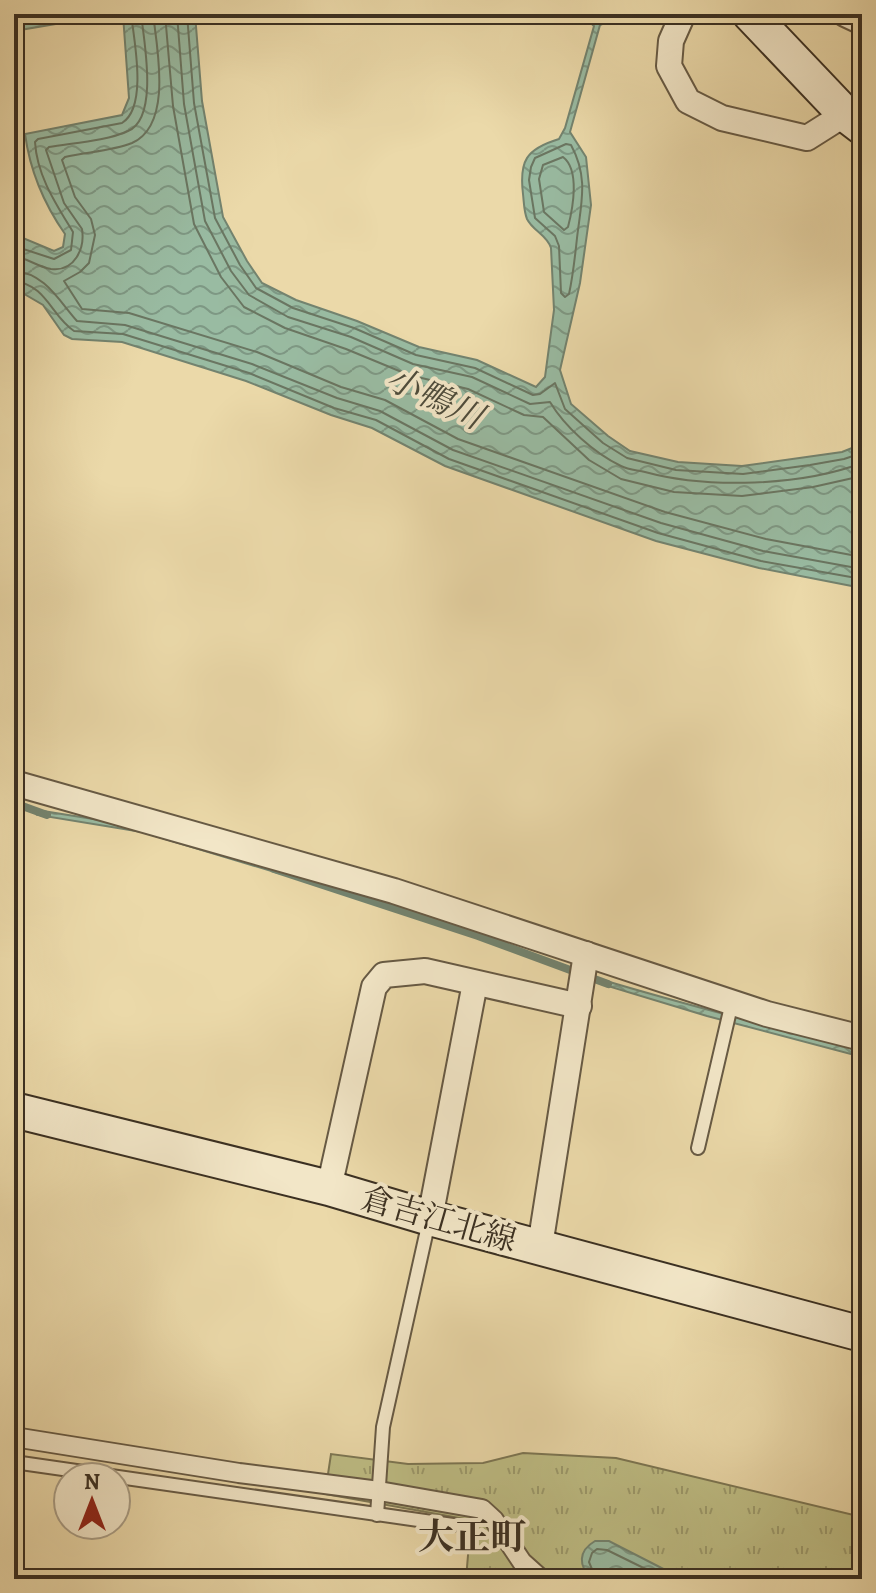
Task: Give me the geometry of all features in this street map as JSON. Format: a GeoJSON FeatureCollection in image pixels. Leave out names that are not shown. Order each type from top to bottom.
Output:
{"type":"FeatureCollection","features":[{"type":"Feature","properties":{"kind":"main road"},"geometry":{"type":"LineString","coordinates":[[750,14],[854,121]]}},
{"type":"Feature","properties":{"kind":"main road","name":"倉吉江北線"},"geometry":{"type":"LineString","coordinates":[[14,1110],[329,1188],[862,1334]]}},
{"type":"Feature","properties":{"kind":"street"},"geometry":{"type":"LineString","coordinates":[[683,14],[671,41],[669,66],[688,101],[722,118],[807,138],[854,121]]}},
{"type":"Feature","properties":{"kind":"street"},"geometry":{"type":"LineString","coordinates":[[845,14],[862,22]]}},
{"type":"Feature","properties":{"kind":"street"},"geometry":{"type":"LineString","coordinates":[[14,783],[394,891],[732,1002],[862,1038]]}},
{"type":"Feature","properties":{"kind":"street"},"geometry":{"type":"LineString","coordinates":[[540,1246],[586,954]]}},
{"type":"Feature","properties":{"kind":"street"},"geometry":{"type":"LineString","coordinates":[[329,1188],[374,987],[384,975],[425,971],[579,1006]]}},
{"type":"Feature","properties":{"kind":"street"},"geometry":{"type":"LineString","coordinates":[[430,1218],[475,983]]}},
{"type":"Feature","properties":{"kind":"street"},"geometry":{"type":"LineString","coordinates":[[14,1437],[482,1509],[494,1520],[522,1562],[541,1579]]}},
{"type":"Feature","properties":{"kind":"lane"},"geometry":{"type":"LineString","coordinates":[[698,1148],[732,1002]]}},
{"type":"Feature","properties":{"kind":"lane"},"geometry":{"type":"LineString","coordinates":[[377,1515],[383,1427],[430,1218]]}},
{"type":"Feature","properties":{"kind":"lane"},"geometry":{"type":"LineString","coordinates":[[14,1462],[453,1525]]}},
{"type":"Feature","properties":{"kind":"green space"},"geometry":{"type":"Polygon","coordinates":[[[523,1453],[616,1458],[862,1517],[862,1579],[466,1579],[471,1520],[325,1494],[331,1454],[408,1464],[483,1463],[523,1453]]]}},
{"type":"Feature","properties":{"kind":"water"},"geometry":{"type":"Polygon","coordinates":[[[14,14],[115,14],[14,31],[14,14]]]}},
{"type":"Feature","properties":{"kind":"water","name":"小鴨川"},"geometry":{"type":"Polygon","coordinates":[[[115,14],[195,14],[202,101],[223,217],[262,283],[296,300],[419,347],[477,360],[536,387],[545,377],[554,310],[551,248],[526,216],[522,183],[524,165],[532,152],[559,139],[565,128],[594,26],[585,18],[569,14],[642,14],[640,22],[613,19],[600,25],[570,132],[586,157],[591,205],[580,283],[560,370],[571,404],[630,451],[678,462],[742,466],[842,452],[862,444],[862,588],[759,568],[656,541],[445,466],[372,428],[246,381],[122,342],[72,339],[64,335],[43,305],[14,288],[14,238],[23,238],[54,251],[63,247],[65,234],[39,187],[25,134],[122,115],[129,98],[123,15],[115,14]]]}},
{"type":"Feature","properties":{"kind":"water"},"geometry":{"type":"Polygon","coordinates":[[[43,811],[112,822],[279,869],[278,873],[142,832],[38,815],[43,811]]]}},
{"type":"Feature","properties":{"kind":"water"},"geometry":{"type":"Polygon","coordinates":[[[603,980],[862,1051],[862,1057],[707,1016],[601,984],[603,980]]]}},
{"type":"Feature","properties":{"kind":"water"},"geometry":{"type":"Polygon","coordinates":[[[595,1541],[609,1541],[683,1579],[592,1579],[584,1569],[582,1559],[585,1549],[595,1541]]]}},
{"type":"Feature","properties":{"kind":"waterway"},"geometry":{"type":"LineString","coordinates":[[14,803],[47,815]]}},
{"type":"Feature","properties":{"kind":"waterway"},"geometry":{"type":"LineString","coordinates":[[274,869],[478,936],[608,984]]}},
{"type":"Feature","properties":{"kind":"waterway"},"geometry":{"type":"LineString","coordinates":[[100,1579],[114,1572],[122,1573]]}},
{"type":"Feature","properties":{"kind":"district","name":"大正町"},"geometry":{"type":"Point","coordinates":[472,1536]}}]}
